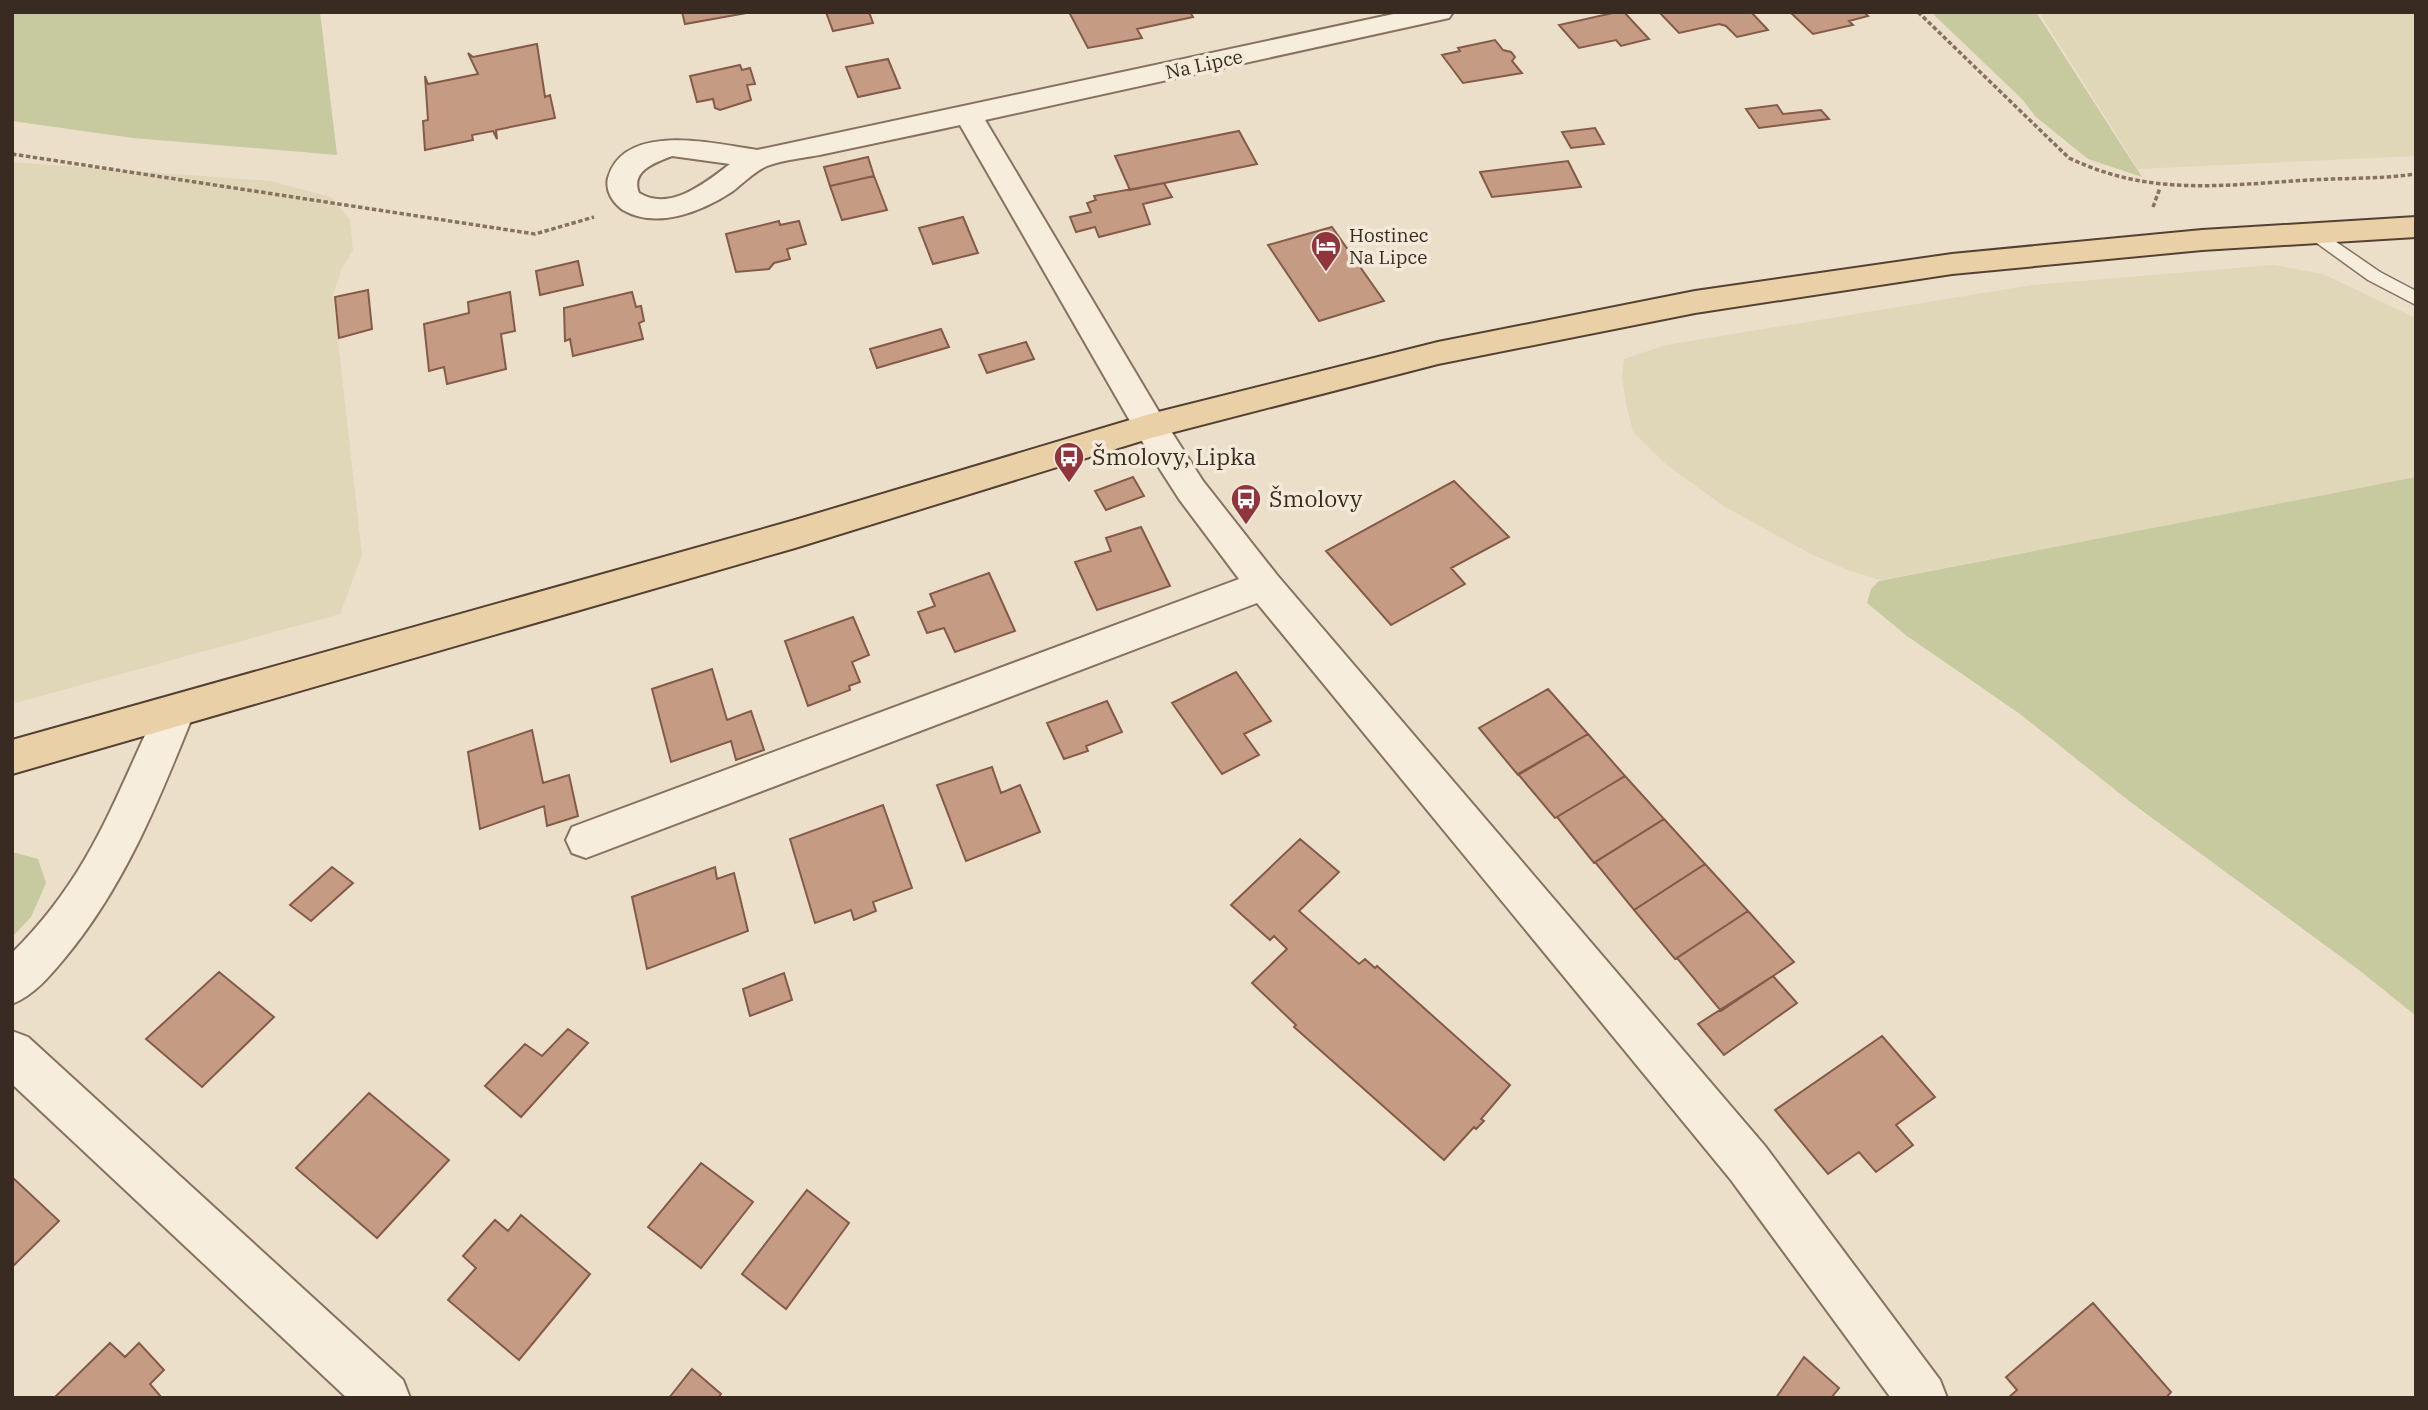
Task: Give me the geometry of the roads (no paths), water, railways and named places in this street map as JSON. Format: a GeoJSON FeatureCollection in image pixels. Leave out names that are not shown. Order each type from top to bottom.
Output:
{"type":"FeatureCollection","features":[{"type":"Feature","properties":{"kind":"main road"},"geometry":{"type":"LineString","coordinates":[[12,757],[175,713],[794,534],[1150,426],[1438,353],[1695,302],[1939,265],[2057,252],[2313,232],[2416,227]]}},
{"type":"Feature","properties":{"kind":"street","name":"Na Lipce"},"geometry":{"type":"LineString","coordinates":[[757,159],[688,147],[655,151],[634,162],[621,177],[620,188],[625,197],[636,204],[663,209],[693,201],[757,159],[1440,12]]}},
{"type":"Feature","properties":{"kind":"street"},"geometry":{"type":"LineString","coordinates":[[968,115],[1150,426],[1191,490],[1264,585],[1748,1163],[1923,1398]]}},
{"type":"Feature","properties":{"kind":"street"},"geometry":{"type":"LineString","coordinates":[[586,840],[1264,585]]}},
{"type":"Feature","properties":{"kind":"street"},"geometry":{"type":"LineString","coordinates":[[12,983],[59,936],[92,893],[125,833],[175,713]]}},
{"type":"Feature","properties":{"kind":"street"},"geometry":{"type":"LineString","coordinates":[[12,1053],[385,1398]]}},
{"type":"Feature","properties":{"kind":"lane"},"geometry":{"type":"LineString","coordinates":[[2313,232],[2374,276],[2416,299]]}},
{"type":"Feature","properties":{"kind":"place","name":"Hostinec Na Lipce"},"geometry":{"type":"Point","coordinates":[1326,273]}},
{"type":"Feature","properties":{"kind":"place","name":"Šmolovy, Lipka"},"geometry":{"type":"Point","coordinates":[1069,484]}},
{"type":"Feature","properties":{"kind":"place","name":"Šmolovy"},"geometry":{"type":"Point","coordinates":[1246,526]}}]}
